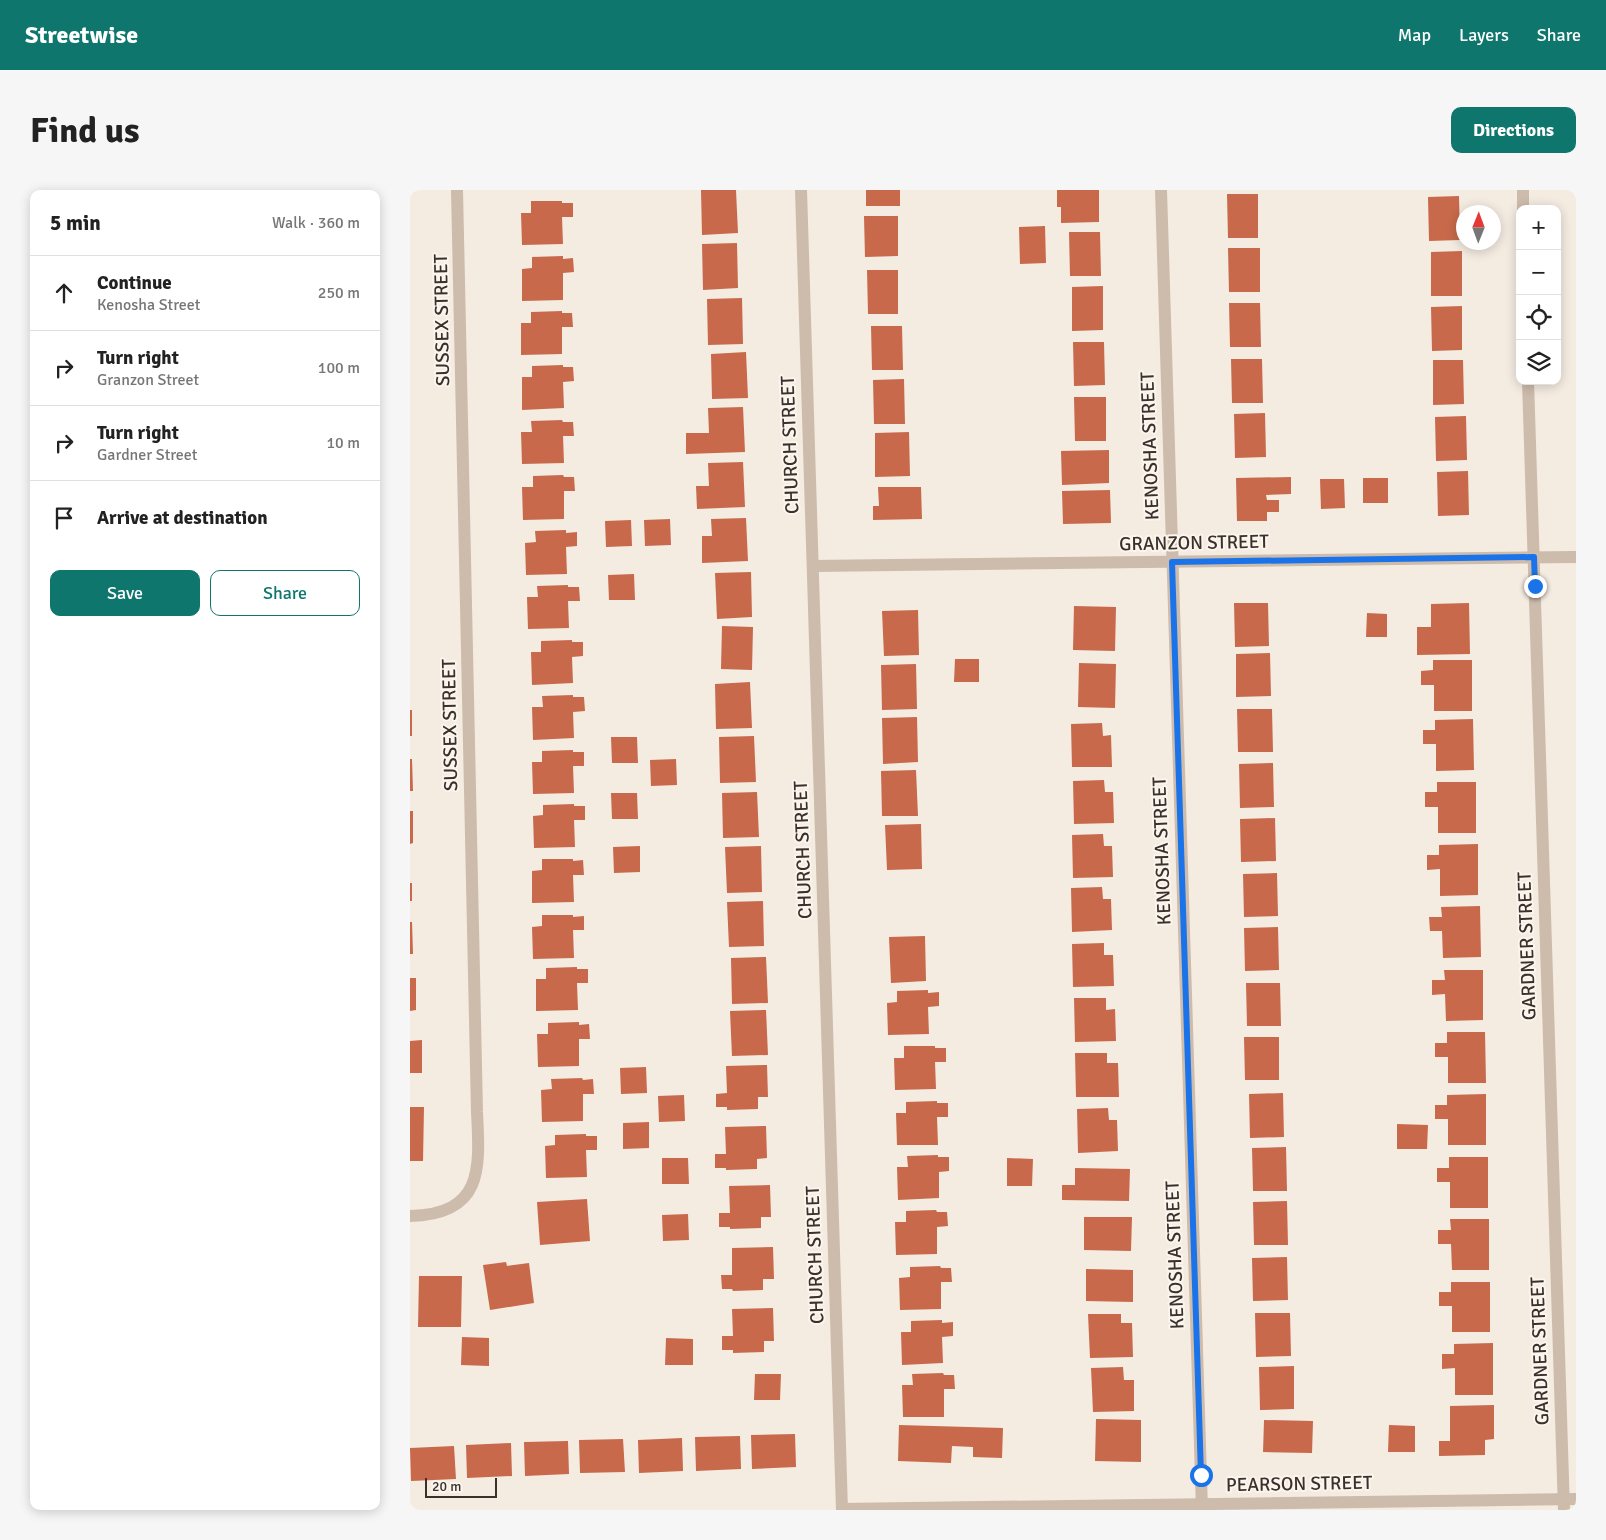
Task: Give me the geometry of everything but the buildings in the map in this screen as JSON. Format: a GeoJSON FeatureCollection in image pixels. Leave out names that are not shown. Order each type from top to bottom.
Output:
{"type":"FeatureCollection","features":[{"type":"Feature","properties":{"kind":"street","name":"SUSSEX STREET"},"geometry":{"type":"LineString","coordinates":[[410,1216],[429,1216],[450,1208],[460,1200],[469,1190],[475,1179],[479,1154],[458,190]]}},
{"type":"Feature","properties":{"kind":"street","name":"CHURCH STREET"},"geometry":{"type":"LineString","coordinates":[[801,190],[842,1509]]}},
{"type":"Feature","properties":{"kind":"street","name":"KENOSHA STREET"},"geometry":{"type":"LineString","coordinates":[[1161,190],[1202,1507]]}},
{"type":"Feature","properties":{"kind":"street"},"geometry":{"type":"LineString","coordinates":[[1522,190],[1523,205]]}},
{"type":"Feature","properties":{"kind":"street","name":"GARDNER STREET"},"geometry":{"type":"LineString","coordinates":[[1528,385],[1568,1503]]}},
{"type":"Feature","properties":{"kind":"street","name":"GRANZON STREET"},"geometry":{"type":"LineString","coordinates":[[813,566],[1576,557]]}},
{"type":"Feature","properties":{"kind":"street","name":"PEARSON STREET"},"geometry":{"type":"LineString","coordinates":[[842,1509],[1568,1503]]}},
{"type":"Feature","properties":{"kind":"route"},"geometry":{"type":"LineString","coordinates":[[1201,1475],[1172,562],[1534,557],[1535,586]]}}]}
